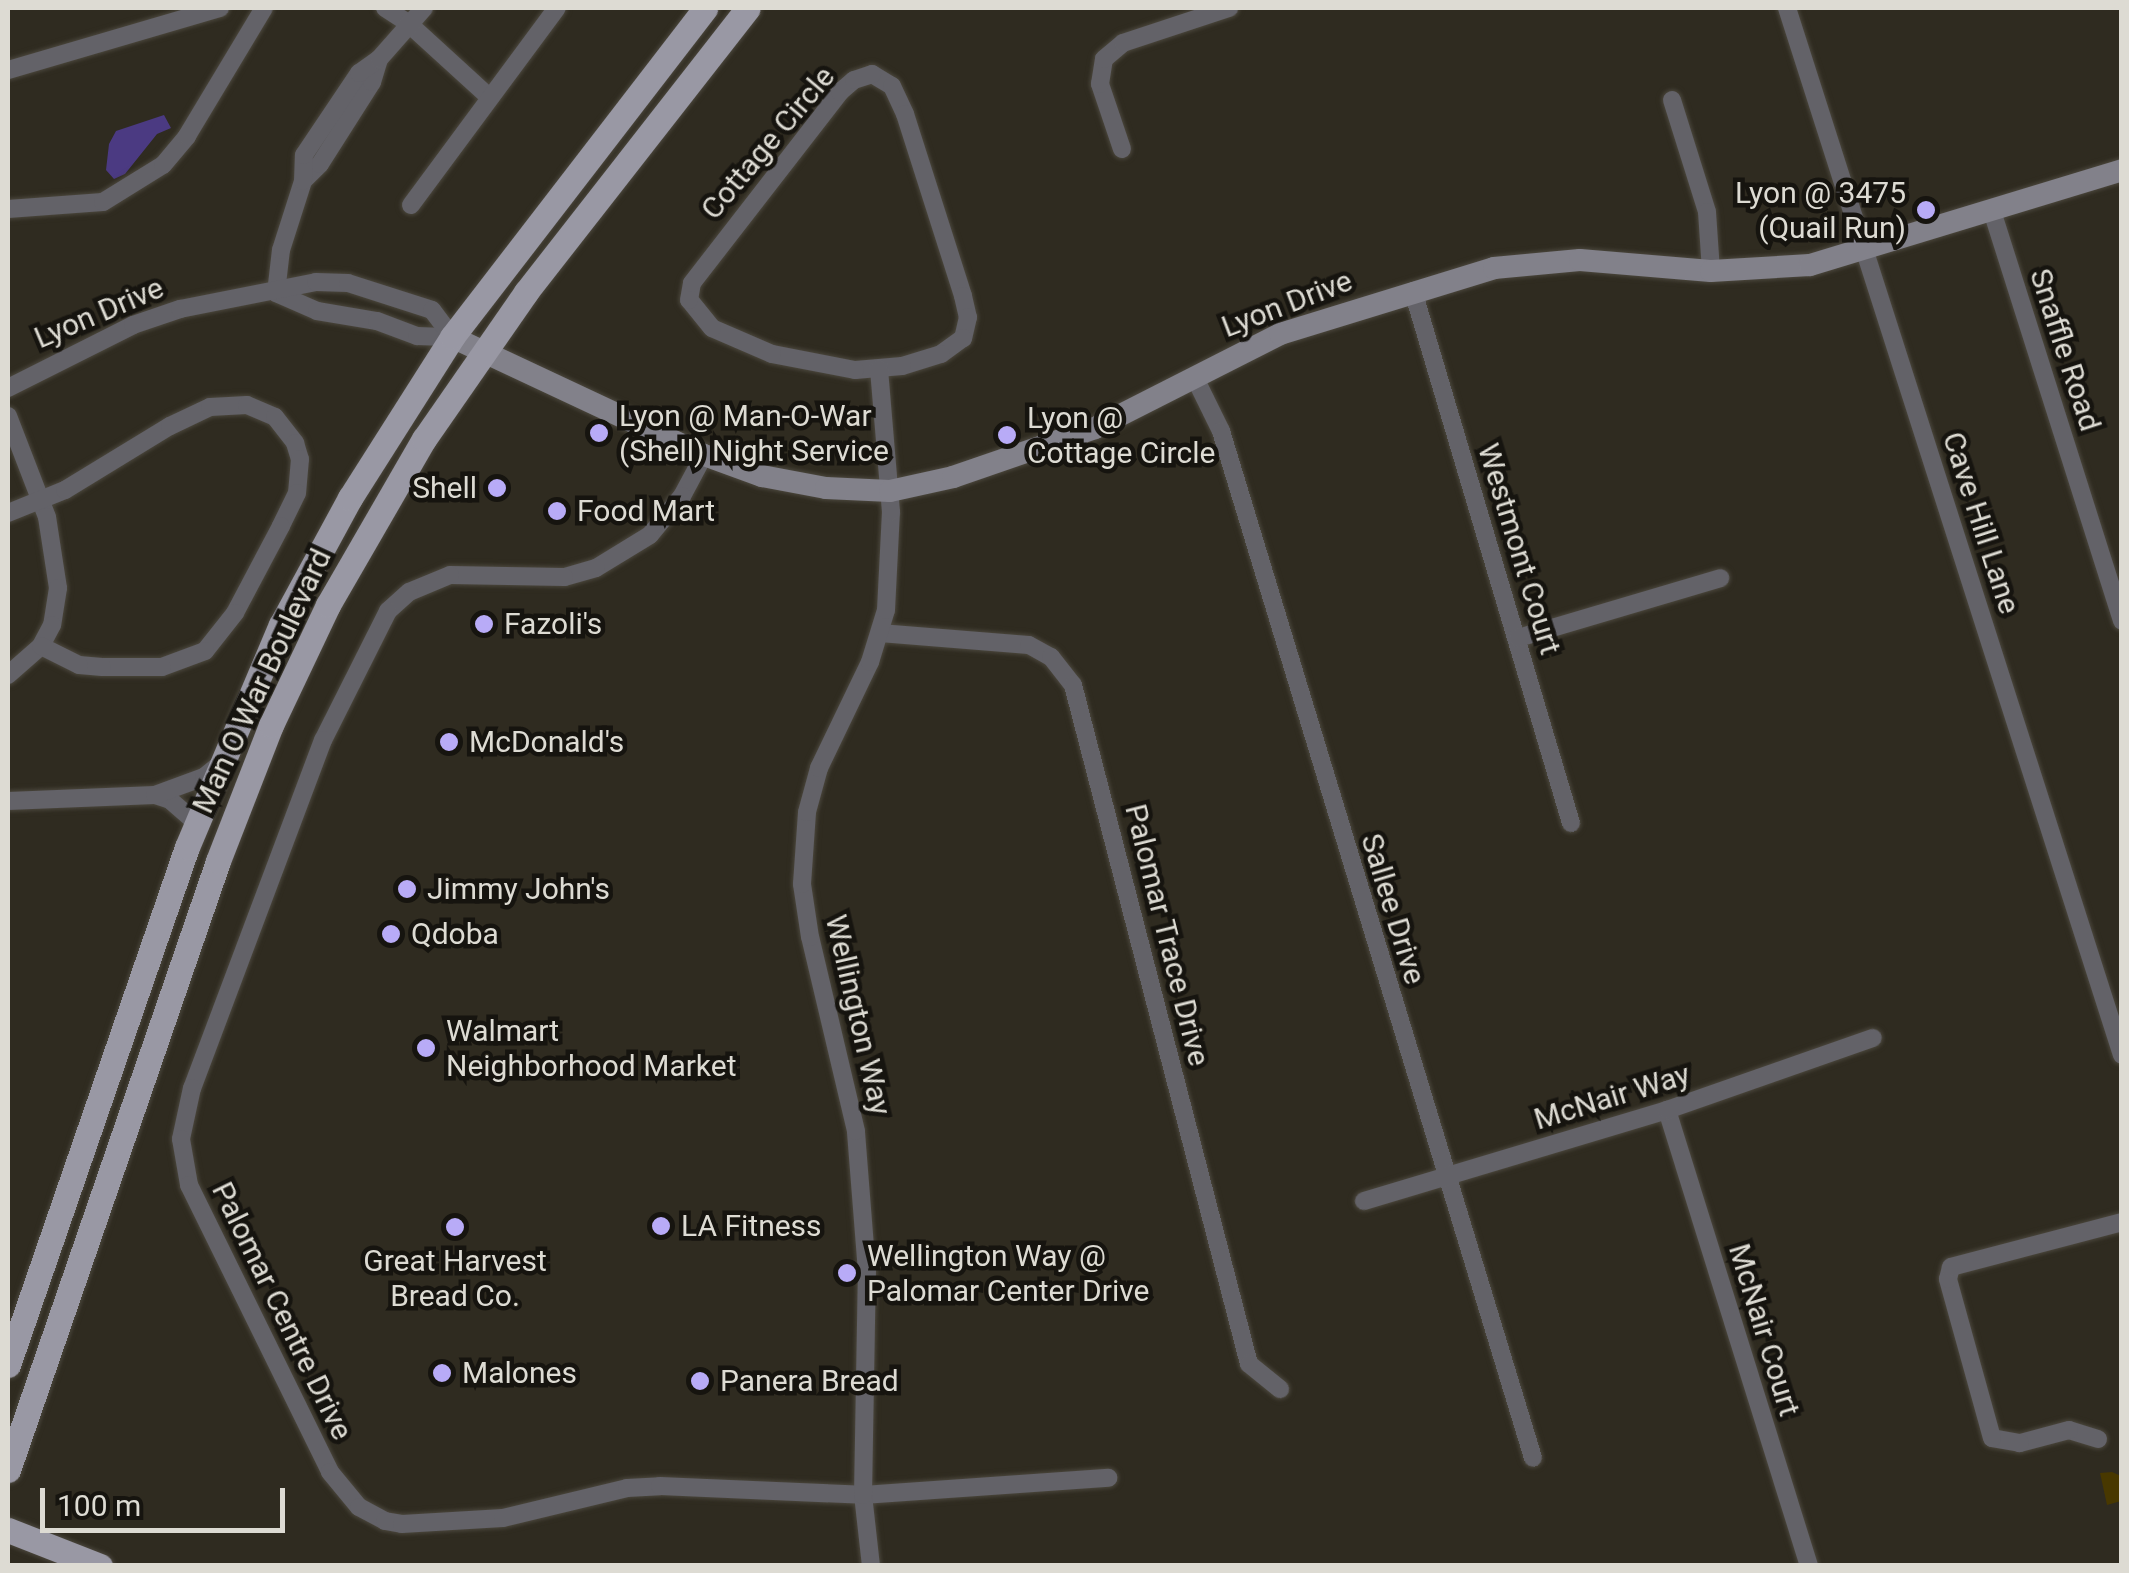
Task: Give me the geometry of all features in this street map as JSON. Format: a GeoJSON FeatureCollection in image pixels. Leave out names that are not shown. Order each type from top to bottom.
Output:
{"type":"FeatureCollection","features":[{"type":"Feature","properties":{"kind":"main road","name":"Man O War Boulevard"},"geometry":{"type":"LineString","coordinates":[[8,1365],[196,822],[319,554],[452,336],[705,8]]}},
{"type":"Feature","properties":{"kind":"main road","name":"Man O War Boulevard"},"geometry":{"type":"LineString","coordinates":[[8,1470],[192,931],[271,725],[370,528],[484,352],[748,8]]}},
{"type":"Feature","properties":{"kind":"main road"},"geometry":{"type":"LineString","coordinates":[[8,1530],[100,1566]]}},
{"type":"Feature","properties":{"kind":"street"},"geometry":{"type":"LineString","coordinates":[[8,70],[182,13],[220,8]]}},
{"type":"Feature","properties":{"kind":"street"},"geometry":{"type":"LineString","coordinates":[[8,209],[104,202],[164,165],[188,136],[264,8]]}},
{"type":"Feature","properties":{"kind":"street"},"geometry":{"type":"LineString","coordinates":[[385,8],[408,22],[489,97]]}},
{"type":"Feature","properties":{"kind":"street"},"geometry":{"type":"LineString","coordinates":[[276,293],[281,250],[303,181],[320,164],[372,82],[379,59],[424,8]]}},
{"type":"Feature","properties":{"kind":"street"},"geometry":{"type":"LineString","coordinates":[[411,205],[556,8]]}},
{"type":"Feature","properties":{"kind":"street"},"geometry":{"type":"LineString","coordinates":[[1122,148],[1100,84],[1104,58],[1124,43],[1230,8]]}},
{"type":"Feature","properties":{"kind":"street","name":"Cave Hill Lane"},"geometry":{"type":"LineString","coordinates":[[1787,8],[2122,1055]]}},
{"type":"Feature","properties":{"kind":"street","name":"Cottage Circle"},"geometry":{"type":"LineString","coordinates":[[872,74],[887,80],[897,94],[968,317],[963,338],[950,349],[878,369],[828,367],[772,354],[712,328],[689,300],[700,270],[840,92],[854,80],[872,74]]}},
{"type":"Feature","properties":{"kind":"street"},"geometry":{"type":"LineString","coordinates":[[1672,100],[1707,212],[1712,271]]}},
{"type":"Feature","properties":{"kind":"street","name":"Lyon Drive"},"geometry":{"type":"LineString","coordinates":[[8,388],[133,325],[180,309],[276,293],[316,282],[348,284],[432,310],[452,336],[704,455],[793,484],[890,491],[953,478],[1126,415],[1280,334],[1494,268],[1580,260],[1712,271],[1772,270],[1865,250],[2122,170]]}},
{"type":"Feature","properties":{"kind":"street","name":"Snaffle Road"},"geometry":{"type":"LineString","coordinates":[[1992,211],[2122,621]]}},
{"type":"Feature","properties":{"kind":"street","name":"Westmont Court"},"geometry":{"type":"LineString","coordinates":[[1413,291],[1571,823]]}},
{"type":"Feature","properties":{"kind":"street","name":"Lyon Drive"},"geometry":{"type":"LineString","coordinates":[[276,293],[317,311],[377,321],[417,336],[452,336]]}},
{"type":"Feature","properties":{"kind":"street"},"geometry":{"type":"LineString","coordinates":[[878,369],[890,491]]}},
{"type":"Feature","properties":{"kind":"street","name":"Sallee Drive"},"geometry":{"type":"LineString","coordinates":[[1195,378],[1221,430],[1532,1458]]}},
{"type":"Feature","properties":{"kind":"street"},"geometry":{"type":"LineString","coordinates":[[8,513],[42,502],[210,407],[248,405],[275,417],[288,430],[300,459],[296,494],[281,526],[235,613],[205,651],[162,666],[102,667],[78,665],[41,646]]}},
{"type":"Feature","properties":{"kind":"street"},"geometry":{"type":"LineString","coordinates":[[8,416],[52,536],[58,588],[52,625],[41,646],[8,675]]}},
{"type":"Feature","properties":{"kind":"street","name":"Palomar Centre Drive"},"geometry":{"type":"LineString","coordinates":[[704,455],[682,496],[650,535],[596,568],[564,576],[450,575],[409,592],[388,612],[323,740],[240,953],[183,1122],[184,1170],[330,1472],[346,1494],[372,1516],[402,1524],[503,1518],[627,1488],[660,1486],[863,1495],[1108,1478]]}},
{"type":"Feature","properties":{"kind":"street","name":"Wellington Way"},"geometry":{"type":"LineString","coordinates":[[872,1566],[863,1495],[866,1272],[856,1130],[810,937],[802,884],[806,812],[819,768],[880,633],[891,552],[890,491]]}},
{"type":"Feature","properties":{"kind":"street"},"geometry":{"type":"LineString","coordinates":[[1518,638],[1720,578]]}},
{"type":"Feature","properties":{"kind":"street","name":"Palomar Trace Drive"},"geometry":{"type":"LineString","coordinates":[[880,633],[1029,645],[1051,657],[1073,685],[1249,1364],[1280,1389]]}},
{"type":"Feature","properties":{"kind":"street"},"geometry":{"type":"LineString","coordinates":[[8,801],[155,794],[204,777],[220,764]]}},
{"type":"Feature","properties":{"kind":"street"},"geometry":{"type":"LineString","coordinates":[[155,794],[170,800],[196,822]]}},
{"type":"Feature","properties":{"kind":"street","name":"McNair Way"},"geometry":{"type":"LineString","coordinates":[[1364,1201],[1667,1110],[1873,1038]]}},
{"type":"Feature","properties":{"kind":"street","name":"McNair Court"},"geometry":{"type":"LineString","coordinates":[[1667,1110],[1810,1566]]}},
{"type":"Feature","properties":{"kind":"street"},"geometry":{"type":"LineString","coordinates":[[2098,1439],[2069,1430],[2020,1443],[1992,1438],[1948,1278],[1951,1267],[2122,1222]]}},
{"type":"Feature","properties":{"kind":"shaded area"},"geometry":{"type":"Polygon","coordinates":[[[164,115],[171,128],[157,134],[125,174],[114,179],[106,170],[109,144],[116,131],[164,115]]]}},
{"type":"Feature","properties":{"kind":"shaded area"},"geometry":{"type":"Polygon","coordinates":[[[2100,1473],[2121,1476],[2121,1501],[2107,1505],[2100,1473]]]}},
{"type":"Feature","properties":{"kind":"place","name":"Lyon @ 3475 (Quail Run)"},"geometry":{"type":"Point","coordinates":[1926,210]}},
{"type":"Feature","properties":{"kind":"place","name":"Lyon @ Man-O-War (Shell) Night Service"},"geometry":{"type":"Point","coordinates":[599,433]}},
{"type":"Feature","properties":{"kind":"place","name":"Lyon @ Cottage Circle"},"geometry":{"type":"Point","coordinates":[1007,435]}},
{"type":"Feature","properties":{"kind":"place","name":"Shell"},"geometry":{"type":"Point","coordinates":[497,488]}},
{"type":"Feature","properties":{"kind":"place","name":"Food Mart"},"geometry":{"type":"Point","coordinates":[557,511]}},
{"type":"Feature","properties":{"kind":"place","name":"Fazoli's"},"geometry":{"type":"Point","coordinates":[484,624]}},
{"type":"Feature","properties":{"kind":"place","name":"McDonald's"},"geometry":{"type":"Point","coordinates":[449,742]}},
{"type":"Feature","properties":{"kind":"place","name":"Jimmy John's"},"geometry":{"type":"Point","coordinates":[407,889]}},
{"type":"Feature","properties":{"kind":"place","name":"Qdoba"},"geometry":{"type":"Point","coordinates":[391,934]}},
{"type":"Feature","properties":{"kind":"place","name":"Walmart Neighborhood Market"},"geometry":{"type":"Point","coordinates":[426,1048]}},
{"type":"Feature","properties":{"kind":"place","name":"LA Fitness"},"geometry":{"type":"Point","coordinates":[661,1226]}},
{"type":"Feature","properties":{"kind":"place","name":"Great Harvest Bread Co."},"geometry":{"type":"Point","coordinates":[455,1227]}},
{"type":"Feature","properties":{"kind":"place","name":"Wellington Way @ Palomar Center Drive"},"geometry":{"type":"Point","coordinates":[847,1273]}},
{"type":"Feature","properties":{"kind":"place","name":"Malones"},"geometry":{"type":"Point","coordinates":[442,1373]}},
{"type":"Feature","properties":{"kind":"place","name":"Panera Bread"},"geometry":{"type":"Point","coordinates":[700,1381]}}]}
